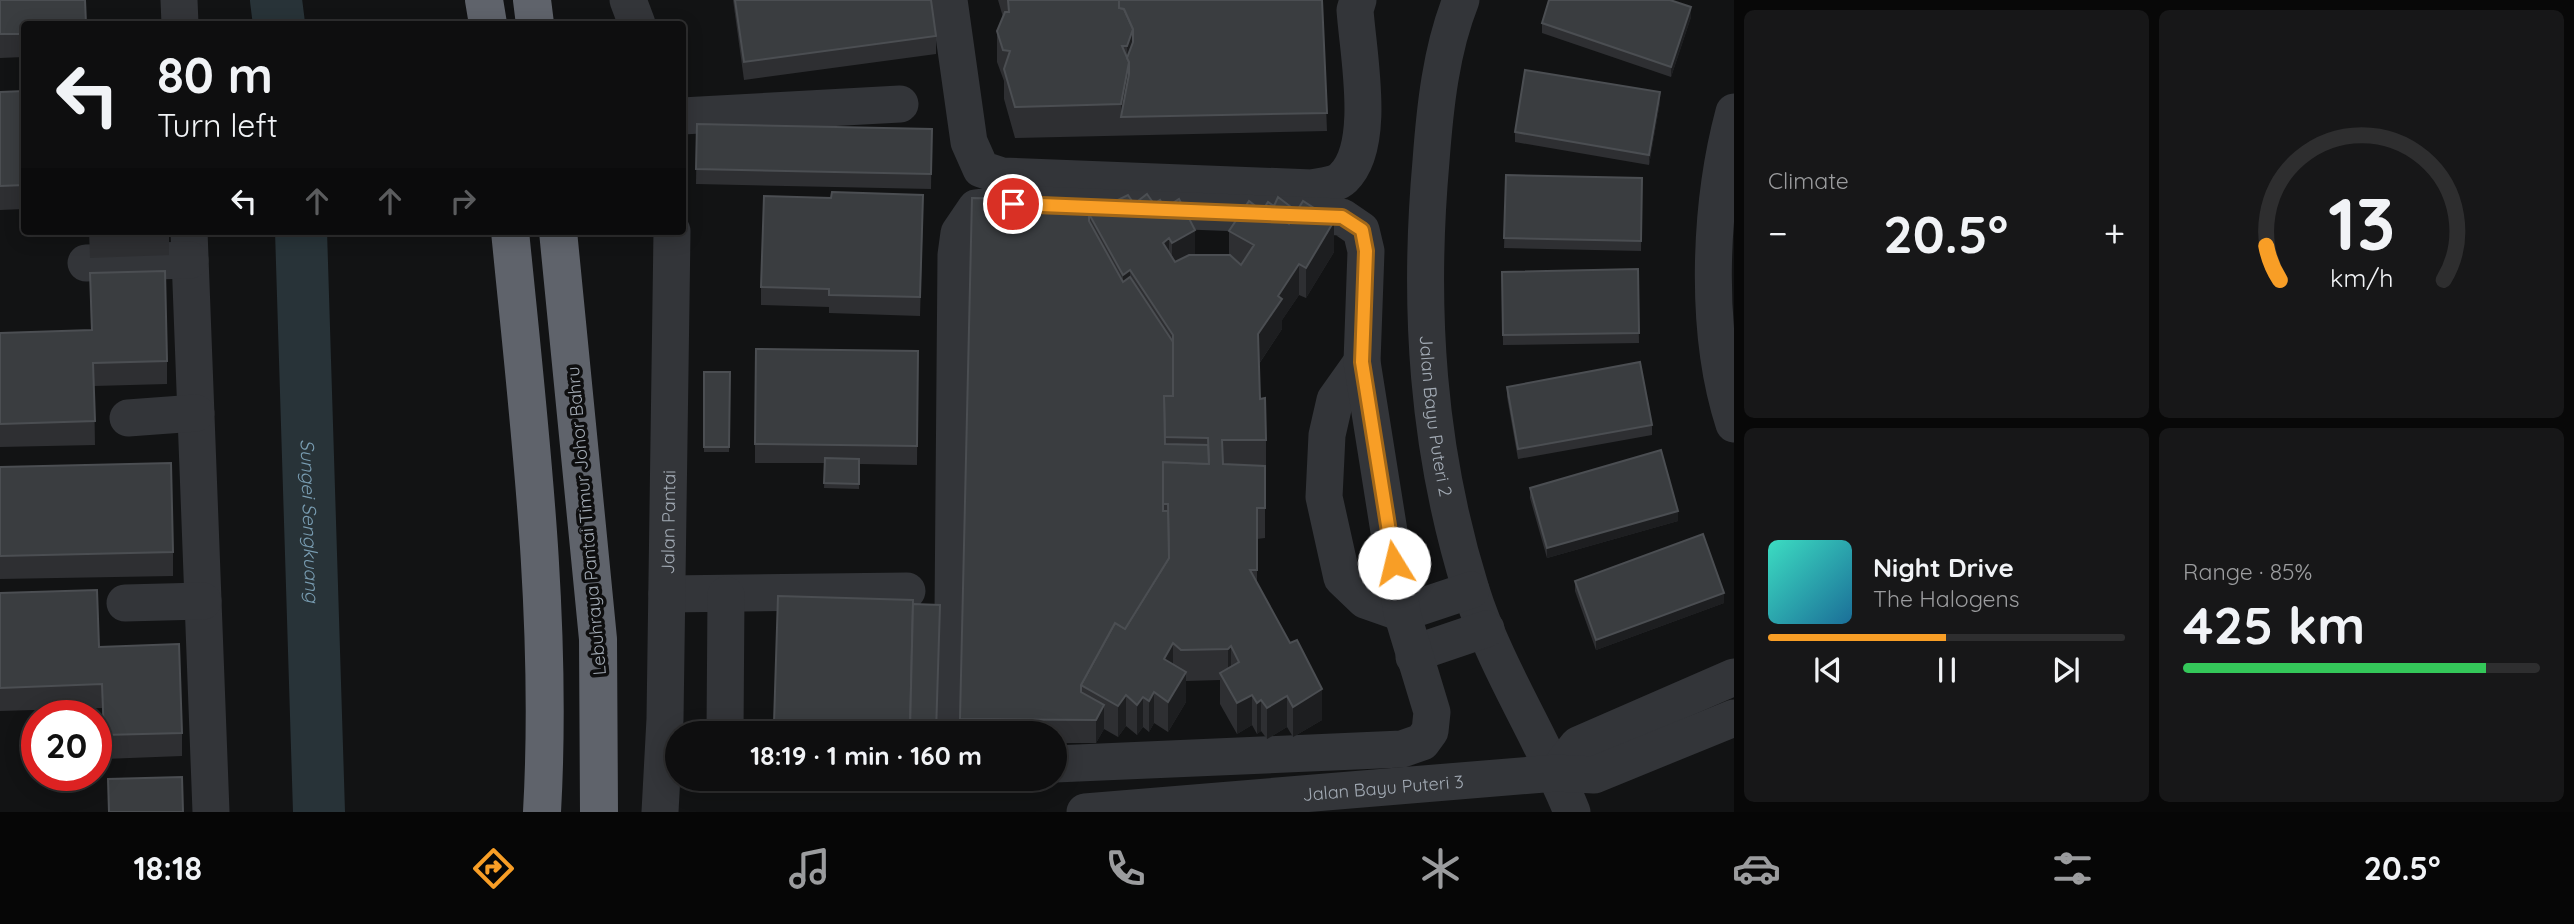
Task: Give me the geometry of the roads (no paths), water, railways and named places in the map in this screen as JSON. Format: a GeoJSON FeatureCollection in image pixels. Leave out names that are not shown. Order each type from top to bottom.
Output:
{"type":"FeatureCollection","features":[{"type":"Feature","properties":{"kind":"highway"},"geometry":{"type":"LineString","coordinates":[[484,0],[488,21]]}},
{"type":"Feature","properties":{"kind":"highway"},"geometry":{"type":"LineString","coordinates":[[531,0],[534,21]]}},
{"type":"Feature","properties":{"kind":"highway"},"geometry":{"type":"LineString","coordinates":[[510,235],[530,430],[546,681],[542,812]]}},
{"type":"Feature","properties":{"kind":"highway","name":"Lebuhraya Pantai Timur Johor Bahru"},"geometry":{"type":"LineString","coordinates":[[558,235],[598,639],[599,812]]}},
{"type":"Feature","properties":{"kind":"street"},"geometry":{"type":"LineString","coordinates":[[179,0],[180,21]]}},
{"type":"Feature","properties":{"kind":"street"},"geometry":{"type":"LineString","coordinates":[[628,0],[636,21]]}},
{"type":"Feature","properties":{"kind":"street"},"geometry":{"type":"LineString","coordinates":[[948,0],[969,142],[981,169],[1002,176],[1312,188],[1341,181],[1355,164],[1363,126],[1355,10],[1358,0]]}},
{"type":"Feature","properties":{"kind":"street","name":"Jalan Bayu Puteri 2"},"geometry":{"type":"LineString","coordinates":[[1450,3],[1436,95],[1424,247],[1428,381],[1444,477],[1471,590],[1486,629],[1556,773],[1572,812]]}},
{"type":"Feature","properties":{"kind":"street"},"geometry":{"type":"LineString","coordinates":[[686,116],[900,104]]}},
{"type":"Feature","properties":{"kind":"street"},"geometry":{"type":"LineString","coordinates":[[1734,112],[1721,160],[1714,286],[1724,393],[1734,424]]}},
{"type":"Feature","properties":{"kind":"street"},"geometry":{"type":"LineString","coordinates":[[952,721],[956,255],[960,233],[976,208],[1013,204],[1342,217],[1362,230],[1366,251],[1362,362],[1402,613],[1432,712],[1430,731],[1422,742],[1402,749],[1067,763]]}},
{"type":"Feature","properties":{"kind":"street","name":"Jalan Pantai"},"geometry":{"type":"LineString","coordinates":[[660,812],[667,594],[667,359],[672,235]]}},
{"type":"Feature","properties":{"kind":"street"},"geometry":{"type":"LineString","coordinates":[[86,263],[189,246],[211,812]]}},
{"type":"Feature","properties":{"kind":"street"},"geometry":{"type":"LineString","coordinates":[[1362,362],[1335,400],[1326,435],[1324,498],[1342,578],[1365,600],[1402,613],[1471,590]]}},
{"type":"Feature","properties":{"kind":"street"},"geometry":{"type":"LineString","coordinates":[[128,418],[196,413]]}},
{"type":"Feature","properties":{"kind":"street"},"geometry":{"type":"LineString","coordinates":[[667,594],[906,591]]}},
{"type":"Feature","properties":{"kind":"street"},"geometry":{"type":"LineString","coordinates":[[724,721],[726,595]]}},
{"type":"Feature","properties":{"kind":"street"},"geometry":{"type":"LineString","coordinates":[[125,603],[203,601]]}},
{"type":"Feature","properties":{"kind":"street"},"geometry":{"type":"LineString","coordinates":[[1414,657],[1430,648],[1486,629]]}},
{"type":"Feature","properties":{"kind":"street"},"geometry":{"type":"LineString","coordinates":[[1556,773],[1578,745],[1734,677]]}},
{"type":"Feature","properties":{"kind":"street","name":"Jalan Bayu Puteri 3"},"geometry":{"type":"LineString","coordinates":[[1085,812],[1193,808],[1556,773],[1594,775],[1734,718]]}},
{"type":"Feature","properties":{"kind":"waterway","name":"Sungei Sengkuang"},"geometry":{"type":"LineString","coordinates":[[276,0],[279,21]]}},
{"type":"Feature","properties":{"kind":"waterway","name":"Sungei Sengkuang"},"geometry":{"type":"LineString","coordinates":[[301,235],[319,812]]}}]}
